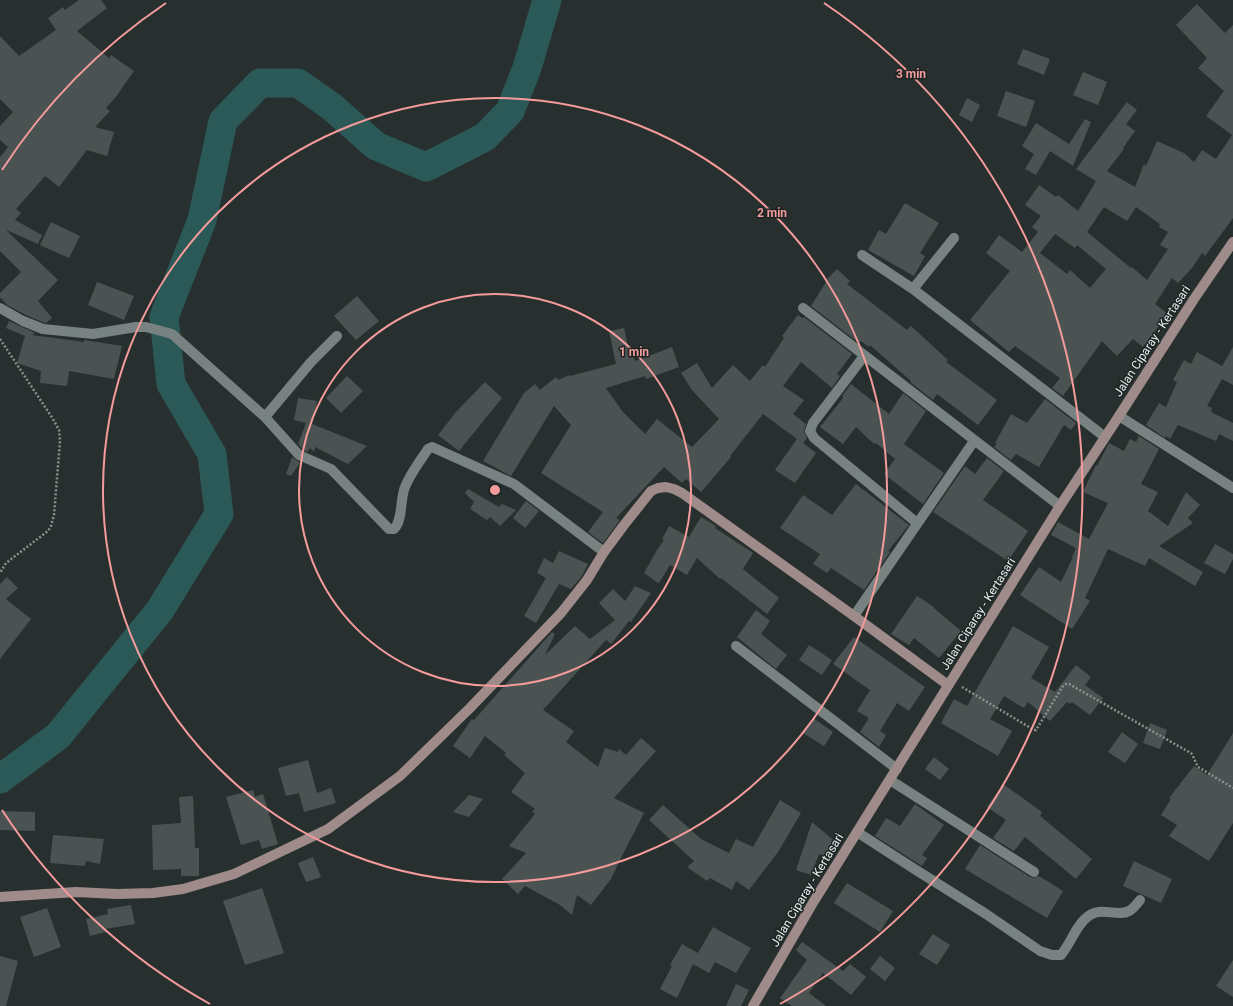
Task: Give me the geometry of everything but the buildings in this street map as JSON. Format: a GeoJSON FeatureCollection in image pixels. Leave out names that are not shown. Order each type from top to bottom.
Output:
{"type":"FeatureCollection","features":[{"type":"Feature","properties":{"kind":"street"},"geometry":{"type":"LineString","coordinates":[[914,289],[954,238]]}},
{"type":"Feature","properties":{"kind":"street","name":"Jalan Ciparay - Kertasari"},"geometry":{"type":"LineString","coordinates":[[753,1006],[814,901],[1060,506],[1190,305],[1233,242]]}},
{"type":"Feature","properties":{"kind":"street"},"geometry":{"type":"LineString","coordinates":[[862,255],[914,289],[1105,437]]}},
{"type":"Feature","properties":{"kind":"street"},"geometry":{"type":"LineString","coordinates":[[0,308],[23,321],[43,329],[93,334],[136,327],[146,327],[172,334],[265,417],[299,454],[331,469],[389,528],[394,529],[398,523],[403,493],[407,482],[428,449],[432,447],[514,484],[604,552]]}},
{"type":"Feature","properties":{"kind":"street"},"geometry":{"type":"LineString","coordinates":[[803,308],[1060,506]]}},
{"type":"Feature","properties":{"kind":"street"},"geometry":{"type":"LineString","coordinates":[[265,417],[311,362],[337,336]]}},
{"type":"Feature","properties":{"kind":"street"},"geometry":{"type":"LineString","coordinates":[[864,356],[813,423],[810,431],[814,438],[918,523]]}},
{"type":"Feature","properties":{"kind":"street"},"geometry":{"type":"LineString","coordinates":[[1119,416],[1233,488]]}},
{"type":"Feature","properties":{"kind":"street"},"geometry":{"type":"LineString","coordinates":[[854,616],[974,440]]}},
{"type":"Feature","properties":{"kind":"street"},"geometry":{"type":"LineString","coordinates":[[0,897],[76,892],[117,894],[153,893],[183,889],[234,874],[328,829],[400,776],[470,708],[562,613],[587,580],[604,552],[624,525],[651,490],[658,488],[666,487],[674,489],[950,683]]}},
{"type":"Feature","properties":{"kind":"street"},"geometry":{"type":"LineString","coordinates":[[736,646],[897,769]]}},
{"type":"Feature","properties":{"kind":"street"},"geometry":{"type":"LineString","coordinates":[[890,780],[1034,872]]}},
{"type":"Feature","properties":{"kind":"street"},"geometry":{"type":"LineString","coordinates":[[857,832],[986,914],[1040,952],[1052,955],[1061,955],[1082,921],[1091,914],[1105,911],[1118,913],[1129,911],[1140,900]]}},
{"type":"Feature","properties":{"kind":"path"},"geometry":{"type":"LineString","coordinates":[[0,339],[53,419],[59,430],[60,441],[54,515],[51,526],[48,531],[6,563],[0,573]]}},
{"type":"Feature","properties":{"kind":"path"},"geometry":{"type":"LineString","coordinates":[[950,683],[1034,730],[1036,730],[1063,686],[1069,684],[1189,752],[1192,754],[1198,767],[1233,788]]}},
{"type":"Feature","properties":{"kind":"waterway"},"geometry":{"type":"LineString","coordinates":[[0,779],[58,736],[160,610],[219,514],[212,454],[171,384],[164,317],[202,220],[223,121],[260,83],[298,83],[332,107],[376,146],[426,167],[485,137],[510,111],[527,68],[547,0]]}}]}
